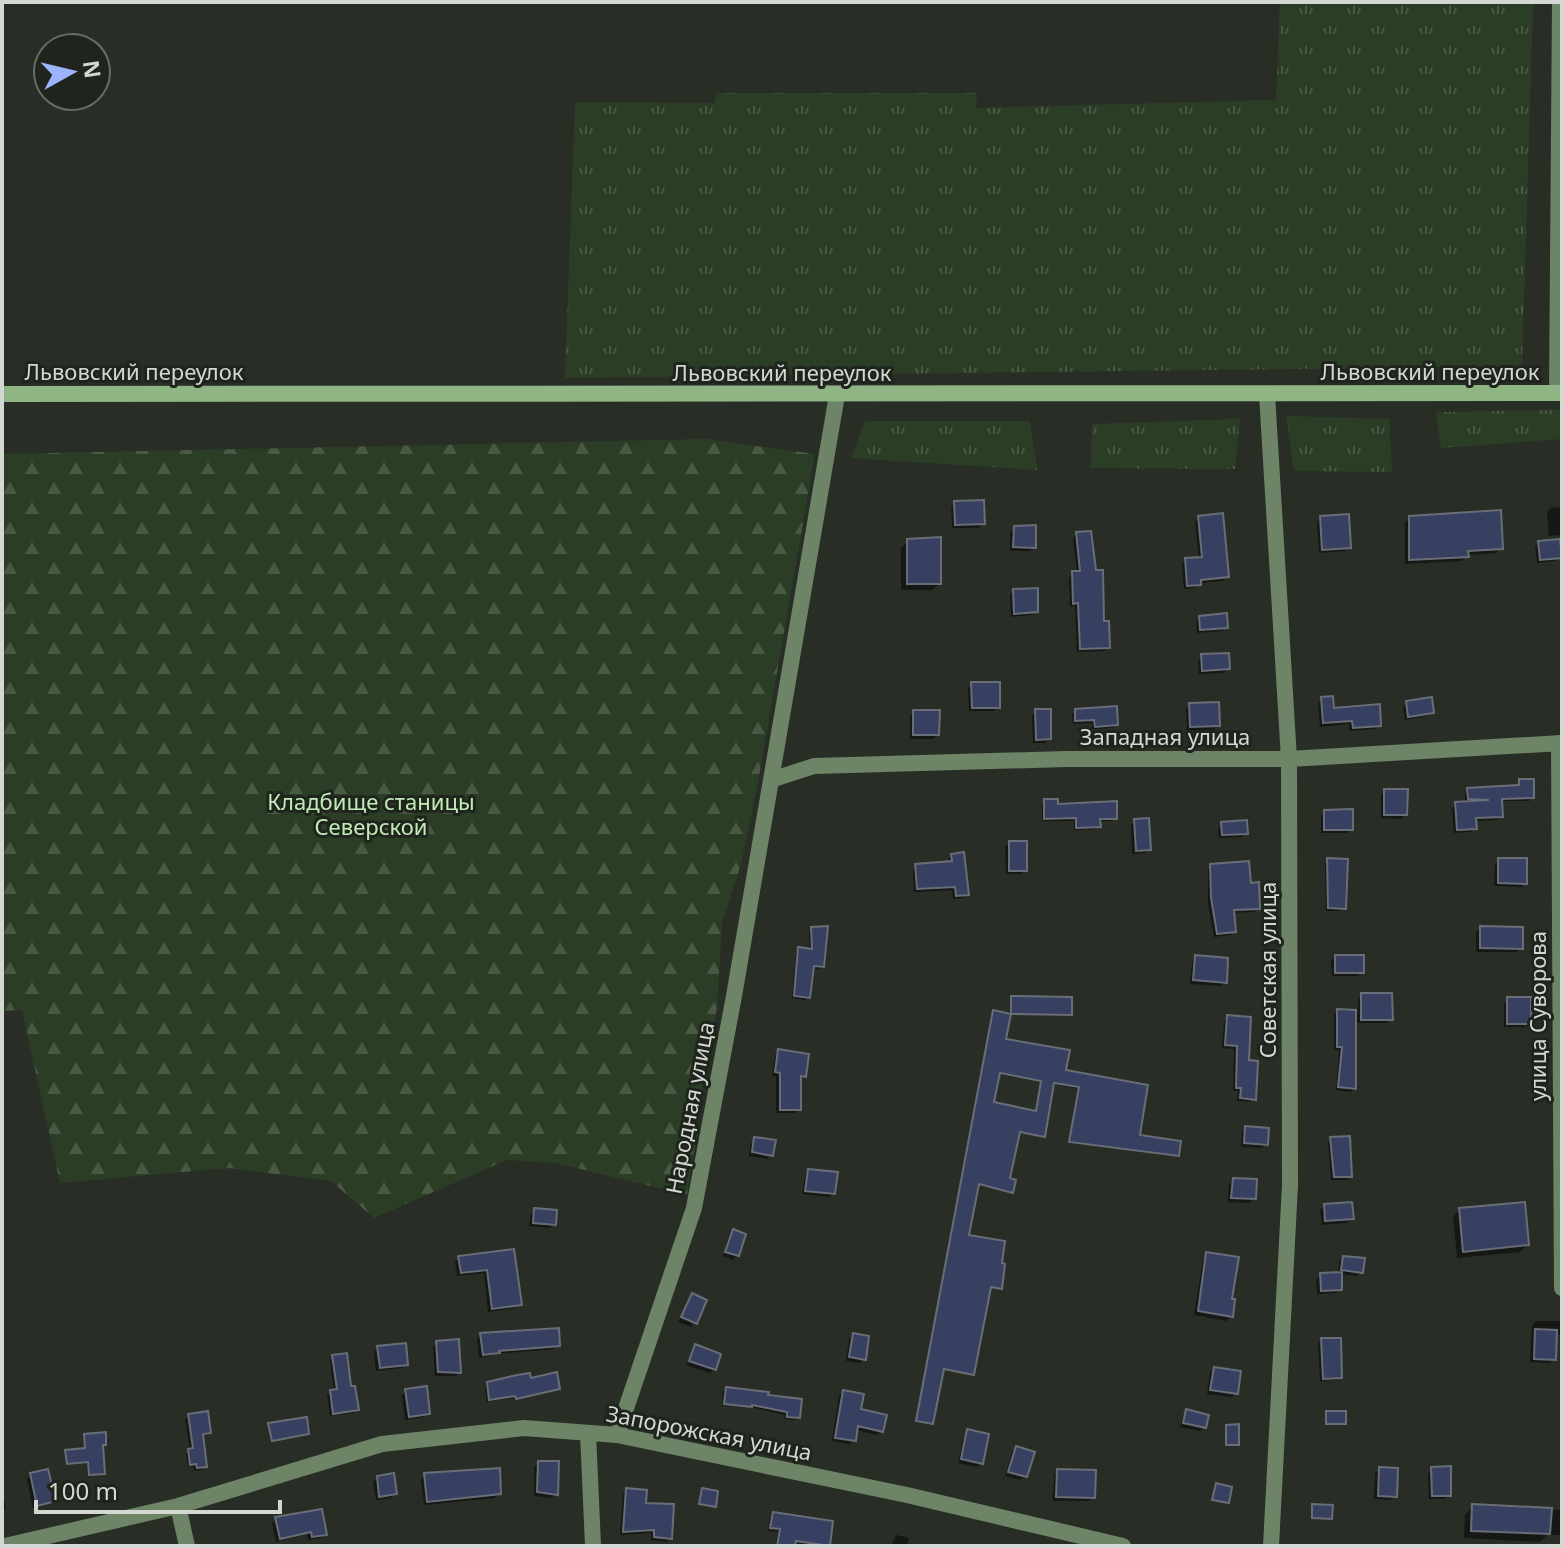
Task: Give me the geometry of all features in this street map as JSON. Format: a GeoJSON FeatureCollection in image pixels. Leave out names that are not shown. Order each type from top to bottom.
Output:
{"type":"FeatureCollection","features":[{"type":"Feature","properties":{"kind":"main road","name":"Львовский переулок"},"geometry":{"type":"LineString","coordinates":[[2,394],[1560,393]]}},
{"type":"Feature","properties":{"kind":"street"},"geometry":{"type":"LineString","coordinates":[[1560,2],[1560,393]]}},
{"type":"Feature","properties":{"kind":"street","name":"Советская улица"},"geometry":{"type":"LineString","coordinates":[[1267,394],[1289,759],[1290,1185],[1271,1546]]}},
{"type":"Feature","properties":{"kind":"street","name":"Народная улица"},"geometry":{"type":"LineString","coordinates":[[617,1435],[694,1208],[734,996],[837,395]]}},
{"type":"Feature","properties":{"kind":"street","name":"Западная улица"},"geometry":{"type":"LineString","coordinates":[[771,780],[814,766],[1066,759],[1289,759],[1560,743]]}},
{"type":"Feature","properties":{"kind":"street","name":"улица Суворова"},"geometry":{"type":"LineString","coordinates":[[1560,743],[1562,1288]]}},
{"type":"Feature","properties":{"kind":"street","name":"Запорожская улица"},"geometry":{"type":"LineString","coordinates":[[5,1546],[178,1506],[382,1444],[524,1428],[617,1435],[907,1495],[1123,1546]]}},
{"type":"Feature","properties":{"kind":"street"},"geometry":{"type":"LineString","coordinates":[[588,1433],[593,1546]]}},
{"type":"Feature","properties":{"kind":"street"},"geometry":{"type":"LineString","coordinates":[[178,1506],[187,1546]]}},
{"type":"Feature","properties":{"kind":"green space"},"geometry":{"type":"Polygon","coordinates":[[[1280,2],[1533,2],[1522,366],[565,378],[575,102],[715,103],[716,93],[977,93],[976,108],[1276,100],[1280,2]]]}},
{"type":"Feature","properties":{"kind":"green space"},"geometry":{"type":"Polygon","coordinates":[[[1562,410],[1562,439],[1441,448],[1436,412],[1562,410]]]}},
{"type":"Feature","properties":{"kind":"green space"},"geometry":{"type":"Polygon","coordinates":[[[1286,416],[1389,419],[1392,472],[1294,471],[1286,416]]]}},
{"type":"Feature","properties":{"kind":"green space"},"geometry":{"type":"Polygon","coordinates":[[[1240,419],[1235,469],[1091,468],[1092,424],[1240,419]]]}},
{"type":"Feature","properties":{"kind":"green space"},"geometry":{"type":"Polygon","coordinates":[[[865,421],[1030,421],[1037,470],[851,458],[865,421]]]}},
{"type":"Feature","properties":{"kind":"green space","name":"Кладбище станицы Северской"},"geometry":{"type":"Polygon","coordinates":[[[706,439],[815,454],[757,788],[741,864],[722,923],[717,1006],[687,1195],[556,1163],[507,1160],[374,1218],[331,1181],[228,1168],[60,1183],[22,1010],[2,1011],[2,454],[706,439]]]}},
{"type":"Feature","properties":{"kind":"building"},"geometry":{"type":"Polygon","coordinates":[[[984,500],[985,524],[955,525],[954,501],[984,500]]]}},
{"type":"Feature","properties":{"kind":"building"},"geometry":{"type":"Polygon","coordinates":[[[1501,510],[1503,549],[1468,551],[1469,557],[1409,560],[1409,516],[1501,510]]]}},
{"type":"Feature","properties":{"kind":"building"},"geometry":{"type":"Polygon","coordinates":[[[1223,513],[1229,577],[1201,580],[1201,585],[1187,586],[1185,558],[1202,557],[1198,516],[1223,513]]]}},
{"type":"Feature","properties":{"kind":"building"},"geometry":{"type":"Polygon","coordinates":[[[1349,514],[1351,548],[1322,550],[1320,516],[1349,514]]]}},
{"type":"Feature","properties":{"kind":"building"},"geometry":{"type":"Polygon","coordinates":[[[1036,525],[1036,548],[1013,547],[1014,526],[1036,525]]]}},
{"type":"Feature","properties":{"kind":"building"},"geometry":{"type":"Polygon","coordinates":[[[1091,531],[1096,570],[1103,570],[1104,621],[1109,621],[1110,648],[1080,649],[1078,603],[1073,604],[1072,571],[1080,571],[1076,532],[1091,531]]]}},
{"type":"Feature","properties":{"kind":"building"},"geometry":{"type":"Polygon","coordinates":[[[941,537],[941,584],[907,584],[907,539],[941,537]]]}},
{"type":"Feature","properties":{"kind":"building"},"geometry":{"type":"Polygon","coordinates":[[[1560,539],[1562,558],[1540,560],[1538,541],[1560,539]]]}},
{"type":"Feature","properties":{"kind":"building"},"geometry":{"type":"Polygon","coordinates":[[[1038,588],[1038,612],[1014,614],[1013,589],[1038,588]]]}},
{"type":"Feature","properties":{"kind":"building"},"geometry":{"type":"Polygon","coordinates":[[[1227,613],[1228,628],[1200,630],[1199,616],[1227,613]]]}},
{"type":"Feature","properties":{"kind":"building"},"geometry":{"type":"Polygon","coordinates":[[[1229,653],[1230,669],[1202,671],[1201,654],[1229,653]]]}},
{"type":"Feature","properties":{"kind":"building"},"geometry":{"type":"Polygon","coordinates":[[[971,682],[1000,682],[1000,708],[972,708],[971,682]]]}},
{"type":"Feature","properties":{"kind":"building"},"geometry":{"type":"Polygon","coordinates":[[[1333,696],[1334,708],[1380,704],[1381,726],[1353,728],[1352,721],[1323,723],[1321,697],[1333,696]]]}},
{"type":"Feature","properties":{"kind":"building"},"geometry":{"type":"Polygon","coordinates":[[[1432,697],[1434,713],[1408,717],[1406,701],[1432,697]]]}},
{"type":"Feature","properties":{"kind":"building"},"geometry":{"type":"Polygon","coordinates":[[[1219,702],[1220,726],[1190,727],[1189,703],[1219,702]]]}},
{"type":"Feature","properties":{"kind":"building"},"geometry":{"type":"Polygon","coordinates":[[[1117,706],[1118,725],[1095,727],[1094,720],[1075,721],[1075,709],[1117,706]]]}},
{"type":"Feature","properties":{"kind":"building"},"geometry":{"type":"Polygon","coordinates":[[[1035,709],[1051,709],[1051,739],[1036,740],[1035,709]]]}},
{"type":"Feature","properties":{"kind":"building"},"geometry":{"type":"Polygon","coordinates":[[[913,710],[940,710],[939,735],[913,735],[913,710]]]}},
{"type":"Feature","properties":{"kind":"building"},"geometry":{"type":"Polygon","coordinates":[[[1519,779],[1534,779],[1534,798],[1502,799],[1503,817],[1476,818],[1477,829],[1457,830],[1455,802],[1489,800],[1468,799],[1467,788],[1519,785],[1519,779]]]}},
{"type":"Feature","properties":{"kind":"building"},"geometry":{"type":"Polygon","coordinates":[[[1384,789],[1408,789],[1407,815],[1384,815],[1384,789]]]}},
{"type":"Feature","properties":{"kind":"building"},"geometry":{"type":"Polygon","coordinates":[[[1044,799],[1058,799],[1058,804],[1117,801],[1117,819],[1100,819],[1101,827],[1076,828],[1076,818],[1044,819],[1044,799]]]}},
{"type":"Feature","properties":{"kind":"building"},"geometry":{"type":"Polygon","coordinates":[[[1353,809],[1353,830],[1324,830],[1324,810],[1353,809]]]}},
{"type":"Feature","properties":{"kind":"building"},"geometry":{"type":"Polygon","coordinates":[[[1149,818],[1151,850],[1136,851],[1134,819],[1149,818]]]}},
{"type":"Feature","properties":{"kind":"building"},"geometry":{"type":"Polygon","coordinates":[[[1247,820],[1248,834],[1222,835],[1221,822],[1247,820]]]}},
{"type":"Feature","properties":{"kind":"building"},"geometry":{"type":"Polygon","coordinates":[[[1009,841],[1027,841],[1027,871],[1009,871],[1009,841]]]}},
{"type":"Feature","properties":{"kind":"building"},"geometry":{"type":"Polygon","coordinates":[[[964,852],[969,895],[956,896],[955,887],[917,889],[915,864],[952,861],[951,854],[964,852]]]}},
{"type":"Feature","properties":{"kind":"building"},"geometry":{"type":"Polygon","coordinates":[[[1327,858],[1348,859],[1346,909],[1328,908],[1327,858]]]}},
{"type":"Feature","properties":{"kind":"building"},"geometry":{"type":"Polygon","coordinates":[[[1498,858],[1527,858],[1527,884],[1498,883],[1498,858]]]}},
{"type":"Feature","properties":{"kind":"building"},"geometry":{"type":"Polygon","coordinates":[[[1249,861],[1251,883],[1259,882],[1260,909],[1234,910],[1236,932],[1217,934],[1210,864],[1249,861]]]}},
{"type":"Feature","properties":{"kind":"building"},"geometry":{"type":"Polygon","coordinates":[[[828,926],[824,967],[814,966],[810,998],[794,996],[798,947],[812,949],[811,927],[828,926]]]}},
{"type":"Feature","properties":{"kind":"building"},"geometry":{"type":"Polygon","coordinates":[[[1480,926],[1523,927],[1523,949],[1480,948],[1480,926]]]}},
{"type":"Feature","properties":{"kind":"building"},"geometry":{"type":"Polygon","coordinates":[[[1195,955],[1228,958],[1227,983],[1193,980],[1195,955]]]}},
{"type":"Feature","properties":{"kind":"building"},"geometry":{"type":"Polygon","coordinates":[[[1335,955],[1364,955],[1364,973],[1335,973],[1335,955]]]}},
{"type":"Feature","properties":{"kind":"building"},"geometry":{"type":"Polygon","coordinates":[[[1361,993],[1392,993],[1393,1020],[1361,1020],[1361,993]]]}},
{"type":"Feature","properties":{"kind":"building"},"geometry":{"type":"Polygon","coordinates":[[[1011,996],[1072,997],[1072,1015],[1011,1014],[1011,996]]]}},
{"type":"Feature","properties":{"kind":"building"},"geometry":{"type":"Polygon","coordinates":[[[1507,997],[1531,997],[1531,1024],[1507,1024],[1507,997]]]}},
{"type":"Feature","properties":{"kind":"building"},"geometry":{"type":"Polygon","coordinates":[[[1337,1009],[1356,1010],[1356,1089],[1338,1087],[1342,1047],[1337,1047],[1337,1009]]]}},
{"type":"Feature","properties":{"kind":"building"},"geometry":{"type":"Polygon","coordinates":[[[993,1010],[1011,1014],[1006,1039],[1070,1050],[1066,1070],[1148,1085],[1140,1135],[1181,1141],[1179,1156],[1069,1142],[1079,1087],[1054,1083],[1045,1137],[1020,1132],[1010,1178],[1016,1180],[1013,1193],[979,1184],[969,1235],[1005,1241],[1002,1263],[1005,1264],[1002,1289],[991,1287],[974,1375],[944,1369],[933,1424],[916,1421],[993,1010]],[[1000,1073],[994,1102],[1036,1111],[1041,1081],[1000,1073]]]}},
{"type":"Feature","properties":{"kind":"building"},"geometry":{"type":"Polygon","coordinates":[[[1227,1015],[1251,1017],[1249,1060],[1258,1061],[1256,1100],[1240,1098],[1241,1088],[1236,1088],[1237,1046],[1225,1045],[1227,1015]]]}},
{"type":"Feature","properties":{"kind":"building"},"geometry":{"type":"Polygon","coordinates":[[[778,1049],[809,1054],[806,1077],[801,1076],[801,1110],[780,1110],[780,1073],[775,1072],[778,1049]]]}},
{"type":"Feature","properties":{"kind":"building"},"geometry":{"type":"Polygon","coordinates":[[[1245,1126],[1269,1128],[1268,1145],[1244,1143],[1245,1126]]]}},
{"type":"Feature","properties":{"kind":"building"},"geometry":{"type":"Polygon","coordinates":[[[1350,1136],[1352,1177],[1334,1177],[1330,1137],[1350,1136]]]}},
{"type":"Feature","properties":{"kind":"building"},"geometry":{"type":"Polygon","coordinates":[[[754,1137],[776,1140],[773,1156],[752,1152],[754,1137]]]}},
{"type":"Feature","properties":{"kind":"building"},"geometry":{"type":"Polygon","coordinates":[[[808,1169],[838,1172],[835,1194],[805,1191],[808,1169]]]}},
{"type":"Feature","properties":{"kind":"building"},"geometry":{"type":"Polygon","coordinates":[[[1233,1178],[1257,1179],[1256,1199],[1231,1198],[1233,1178]]]}},
{"type":"Feature","properties":{"kind":"building"},"geometry":{"type":"Polygon","coordinates":[[[1352,1202],[1354,1219],[1325,1221],[1324,1204],[1352,1202]]]}},
{"type":"Feature","properties":{"kind":"building"},"geometry":{"type":"Polygon","coordinates":[[[1525,1202],[1529,1245],[1463,1252],[1459,1208],[1525,1202]]]}},
{"type":"Feature","properties":{"kind":"building"},"geometry":{"type":"Polygon","coordinates":[[[534,1208],[557,1210],[556,1225],[533,1223],[534,1208]]]}},
{"type":"Feature","properties":{"kind":"building"},"geometry":{"type":"Polygon","coordinates":[[[733,1229],[746,1234],[739,1256],[725,1252],[733,1229]]]}},
{"type":"Feature","properties":{"kind":"building"},"geometry":{"type":"Polygon","coordinates":[[[514,1249],[522,1305],[492,1309],[487,1270],[461,1273],[458,1256],[514,1249]]]}},
{"type":"Feature","properties":{"kind":"building"},"geometry":{"type":"Polygon","coordinates":[[[1206,1252],[1239,1257],[1232,1299],[1235,1299],[1233,1317],[1198,1311],[1206,1252]]]}},
{"type":"Feature","properties":{"kind":"building"},"geometry":{"type":"Polygon","coordinates":[[[1343,1256],[1365,1258],[1363,1273],[1341,1270],[1343,1256]]]}},
{"type":"Feature","properties":{"kind":"building"},"geometry":{"type":"Polygon","coordinates":[[[1342,1272],[1342,1290],[1321,1291],[1320,1273],[1342,1272]]]}},
{"type":"Feature","properties":{"kind":"building"},"geometry":{"type":"Polygon","coordinates":[[[692,1293],[707,1300],[697,1324],[681,1317],[692,1293]]]}},
{"type":"Feature","properties":{"kind":"building"},"geometry":{"type":"Polygon","coordinates":[[[559,1328],[560,1346],[483,1355],[480,1333],[559,1328]]]}},
{"type":"Feature","properties":{"kind":"building"},"geometry":{"type":"Polygon","coordinates":[[[1535,1329],[1557,1330],[1556,1360],[1534,1359],[1535,1329]]]}},
{"type":"Feature","properties":{"kind":"building"},"geometry":{"type":"Polygon","coordinates":[[[853,1333],[869,1336],[866,1360],[849,1357],[853,1333]]]}},
{"type":"Feature","properties":{"kind":"building"},"geometry":{"type":"Polygon","coordinates":[[[1321,1338],[1341,1338],[1342,1378],[1323,1379],[1321,1338]]]}},
{"type":"Feature","properties":{"kind":"building"},"geometry":{"type":"Polygon","coordinates":[[[459,1339],[461,1373],[438,1372],[436,1341],[459,1339]]]}},
{"type":"Feature","properties":{"kind":"building"},"geometry":{"type":"Polygon","coordinates":[[[406,1343],[408,1365],[380,1368],[377,1346],[406,1343]]]}},
{"type":"Feature","properties":{"kind":"building"},"geometry":{"type":"Polygon","coordinates":[[[695,1344],[721,1354],[716,1370],[689,1361],[695,1344]]]}},
{"type":"Feature","properties":{"kind":"building"},"geometry":{"type":"Polygon","coordinates":[[[347,1353],[351,1386],[355,1386],[359,1410],[333,1414],[330,1390],[337,1389],[332,1355],[347,1353]]]}},
{"type":"Feature","properties":{"kind":"building"},"geometry":{"type":"Polygon","coordinates":[[[1214,1367],[1241,1371],[1238,1394],[1210,1390],[1214,1367]]]}},
{"type":"Feature","properties":{"kind":"building"},"geometry":{"type":"Polygon","coordinates":[[[557,1372],[560,1389],[516,1399],[515,1396],[489,1400],[487,1382],[530,1373],[531,1378],[557,1372]]]}},
{"type":"Feature","properties":{"kind":"building"},"geometry":{"type":"Polygon","coordinates":[[[427,1386],[430,1414],[409,1417],[405,1389],[427,1386]]]}},
{"type":"Feature","properties":{"kind":"building"},"geometry":{"type":"Polygon","coordinates":[[[726,1387],[802,1399],[800,1418],[787,1417],[787,1412],[752,1405],[724,1404],[726,1387]]]}},
{"type":"Feature","properties":{"kind":"building"},"geometry":{"type":"Polygon","coordinates":[[[843,1390],[864,1394],[861,1409],[887,1415],[883,1432],[858,1426],[856,1441],[835,1438],[843,1390]]]}},
{"type":"Feature","properties":{"kind":"building"},"geometry":{"type":"Polygon","coordinates":[[[1186,1409],[1209,1415],[1206,1428],[1183,1423],[1186,1409]]]}},
{"type":"Feature","properties":{"kind":"building"},"geometry":{"type":"Polygon","coordinates":[[[208,1411],[211,1433],[203,1434],[207,1467],[197,1468],[196,1464],[190,1465],[188,1449],[193,1448],[188,1414],[208,1411]]]}},
{"type":"Feature","properties":{"kind":"building"},"geometry":{"type":"Polygon","coordinates":[[[1326,1411],[1346,1411],[1346,1424],[1326,1424],[1326,1411]]]}},
{"type":"Feature","properties":{"kind":"building"},"geometry":{"type":"Polygon","coordinates":[[[307,1417],[309,1434],[272,1441],[268,1423],[307,1417]]]}},
{"type":"Feature","properties":{"kind":"building"},"geometry":{"type":"Polygon","coordinates":[[[1239,1424],[1239,1445],[1226,1445],[1226,1425],[1239,1424]]]}},
{"type":"Feature","properties":{"kind":"building"},"geometry":{"type":"Polygon","coordinates":[[[967,1429],[989,1434],[983,1464],[961,1459],[967,1429]]]}},
{"type":"Feature","properties":{"kind":"building"},"geometry":{"type":"Polygon","coordinates":[[[106,1432],[106,1445],[103,1445],[105,1474],[89,1475],[88,1462],[67,1464],[65,1450],[85,1448],[84,1434],[106,1432]]]}},
{"type":"Feature","properties":{"kind":"building"},"geometry":{"type":"Polygon","coordinates":[[[1016,1446],[1035,1452],[1027,1477],[1008,1472],[1016,1446]]]}},
{"type":"Feature","properties":{"kind":"building"},"geometry":{"type":"Polygon","coordinates":[[[538,1461],[559,1461],[558,1495],[537,1492],[538,1461]]]}},
{"type":"Feature","properties":{"kind":"building"},"geometry":{"type":"Polygon","coordinates":[[[1451,1466],[1451,1496],[1432,1496],[1431,1467],[1451,1466]]]}},
{"type":"Feature","properties":{"kind":"building"},"geometry":{"type":"Polygon","coordinates":[[[1379,1467],[1398,1468],[1397,1497],[1378,1496],[1379,1467]]]}},
{"type":"Feature","properties":{"kind":"building"},"geometry":{"type":"Polygon","coordinates":[[[500,1468],[501,1494],[427,1502],[424,1473],[500,1468]]]}},
{"type":"Feature","properties":{"kind":"building"},"geometry":{"type":"Polygon","coordinates":[[[48,1469],[56,1501],[37,1506],[30,1473],[48,1469]]]}},
{"type":"Feature","properties":{"kind":"building"},"geometry":{"type":"Polygon","coordinates":[[[1057,1469],[1096,1470],[1095,1498],[1056,1497],[1057,1469]]]}},
{"type":"Feature","properties":{"kind":"building"},"geometry":{"type":"Polygon","coordinates":[[[394,1473],[397,1494],[379,1497],[377,1476],[394,1473]]]}},
{"type":"Feature","properties":{"kind":"building"},"geometry":{"type":"Polygon","coordinates":[[[1216,1483],[1232,1487],[1229,1503],[1212,1500],[1216,1483]]]}},
{"type":"Feature","properties":{"kind":"building"},"geometry":{"type":"Polygon","coordinates":[[[626,1488],[647,1490],[646,1503],[674,1504],[672,1539],[654,1537],[654,1530],[623,1532],[626,1488]]]}},
{"type":"Feature","properties":{"kind":"building"},"geometry":{"type":"Polygon","coordinates":[[[702,1488],[718,1491],[716,1507],[699,1504],[702,1488]]]}},
{"type":"Feature","properties":{"kind":"building"},"geometry":{"type":"Polygon","coordinates":[[[1312,1504],[1333,1505],[1332,1519],[1312,1518],[1312,1504]]]}},
{"type":"Feature","properties":{"kind":"building"},"geometry":{"type":"Polygon","coordinates":[[[1472,1504],[1552,1508],[1550,1534],[1471,1531],[1472,1504]]]}},
{"type":"Feature","properties":{"kind":"building"},"geometry":{"type":"Polygon","coordinates":[[[322,1509],[327,1535],[312,1537],[311,1532],[280,1539],[275,1517],[322,1509]]]}},
{"type":"Feature","properties":{"kind":"building"},"geometry":{"type":"Polygon","coordinates":[[[773,1512],[833,1521],[830,1546],[796,1541],[795,1546],[777,1546],[780,1529],[770,1528],[773,1512]]]}}]}
